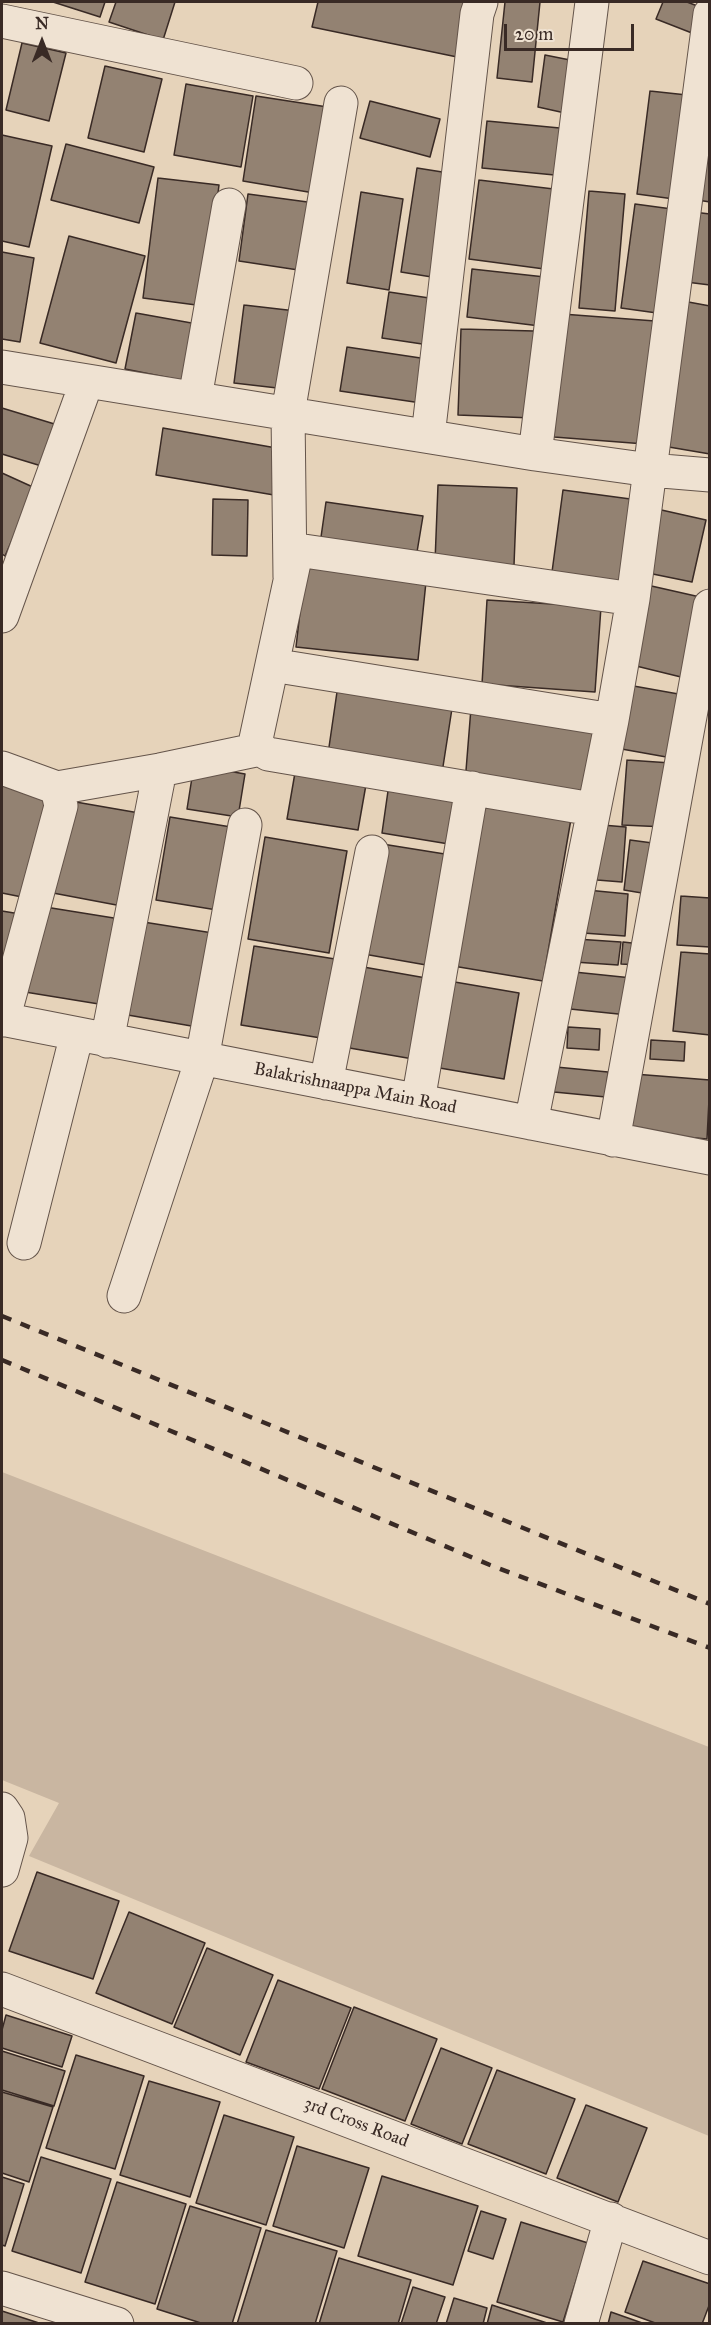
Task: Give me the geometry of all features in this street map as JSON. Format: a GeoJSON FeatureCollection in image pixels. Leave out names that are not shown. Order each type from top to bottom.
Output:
{"type":"FeatureCollection","features":[{"type":"Feature","properties":{"kind":"street"},"geometry":{"type":"LineString","coordinates":[[428,436],[477,14],[481,2]]}},
{"type":"Feature","properties":{"kind":"street"},"geometry":{"type":"LineString","coordinates":[[536,454],[592,2]]}},
{"type":"Feature","properties":{"kind":"street"},"geometry":{"type":"LineString","coordinates":[[531,1123],[592,809],[612,720],[633,599],[710,14]]}},
{"type":"Feature","properties":{"kind":"street"},"geometry":{"type":"LineString","coordinates":[[7,21],[296,83]]}},
{"type":"Feature","properties":{"kind":"street"},"geometry":{"type":"LineString","coordinates":[[290,580],[288,413],[341,103]]}},
{"type":"Feature","properties":{"kind":"street"},"geometry":{"type":"LineString","coordinates":[[195,398],[229,205]]}},
{"type":"Feature","properties":{"kind":"street"},"geometry":{"type":"LineString","coordinates":[[2,367],[536,454],[650,470],[710,475]]}},
{"type":"Feature","properties":{"kind":"street"},"geometry":{"type":"LineString","coordinates":[[2,616],[87,381]]}},
{"type":"Feature","properties":{"kind":"street"},"geometry":{"type":"LineString","coordinates":[[592,809],[268,754],[260,749],[256,739],[295,558],[304,551],[633,599]]}},
{"type":"Feature","properties":{"kind":"street"},"geometry":{"type":"LineString","coordinates":[[614,1140],[710,606]]}},
{"type":"Feature","properties":{"kind":"street"},"geometry":{"type":"LineString","coordinates":[[272,665],[612,720]]}},
{"type":"Feature","properties":{"kind":"street"},"geometry":{"type":"LineString","coordinates":[[2,768],[57,788],[260,749]]}},
{"type":"Feature","properties":{"kind":"street"},"geometry":{"type":"LineString","coordinates":[[24,1243],[92,1037],[160,770]]}},
{"type":"Feature","properties":{"kind":"street"},"geometry":{"type":"LineString","coordinates":[[2,1020],[61,807],[57,788]]}},
{"type":"Feature","properties":{"kind":"street"},"geometry":{"type":"LineString","coordinates":[[418,1101],[472,788]]}},
{"type":"Feature","properties":{"kind":"street"},"geometry":{"type":"LineString","coordinates":[[124,1296],[202,1059],[245,825]]}},
{"type":"Feature","properties":{"kind":"street"},"geometry":{"type":"LineString","coordinates":[[326,1083],[372,852]]}},
{"type":"Feature","properties":{"kind":"street","name":"Balakrishnaappa Main Road"},"geometry":{"type":"LineString","coordinates":[[2,1020],[710,1158]]}},
{"type":"Feature","properties":{"kind":"street"},"geometry":{"type":"LineString","coordinates":[[2,1809],[8,1818],[11,1838],[2,1870]]}},
{"type":"Feature","properties":{"kind":"street","name":"3rd Cross Road"},"geometry":{"type":"LineString","coordinates":[[2,1989],[710,2258]]}},
{"type":"Feature","properties":{"kind":"street"},"geometry":{"type":"LineString","coordinates":[[581,2324],[611,2219]]}},
{"type":"Feature","properties":{"kind":"street"},"geometry":{"type":"LineString","coordinates":[[2,2288],[117,2324]]}},
{"type":"Feature","properties":{"kind":"shaded area"},"geometry":{"type":"Polygon","coordinates":[[[2,1472],[709,1747],[709,2136],[29,1856],[59,1803],[2,1780],[2,1472]]]}},
{"type":"Feature","properties":{"kind":"building"},"geometry":{"type":"Polygon","coordinates":[[[53,2],[105,2],[100,17],[53,2]]]}},
{"type":"Feature","properties":{"kind":"building"},"geometry":{"type":"Polygon","coordinates":[[[116,2],[175,2],[163,40],[109,22],[116,2]]]}},
{"type":"Feature","properties":{"kind":"building"},"geometry":{"type":"Polygon","coordinates":[[[318,2],[474,2],[462,58],[312,27],[318,2]]]}},
{"type":"Feature","properties":{"kind":"building"},"geometry":{"type":"Polygon","coordinates":[[[505,2],[540,2],[532,82],[497,78],[505,2]]]}},
{"type":"Feature","properties":{"kind":"building"},"geometry":{"type":"Polygon","coordinates":[[[663,2],[687,2],[708,10],[697,35],[656,19],[663,2]]]}},
{"type":"Feature","properties":{"kind":"building"},"geometry":{"type":"Polygon","coordinates":[[[22,43],[66,53],[49,121],[6,110],[22,43]]]}},
{"type":"Feature","properties":{"kind":"building"},"geometry":{"type":"Polygon","coordinates":[[[545,55],[580,62],[574,115],[538,107],[545,55]]]}},
{"type":"Feature","properties":{"kind":"building"},"geometry":{"type":"Polygon","coordinates":[[[105,66],[162,79],[144,152],[88,138],[105,66]]]}},
{"type":"Feature","properties":{"kind":"building"},"geometry":{"type":"Polygon","coordinates":[[[186,84],[253,96],[241,167],[174,155],[186,84]]]}},
{"type":"Feature","properties":{"kind":"building"},"geometry":{"type":"Polygon","coordinates":[[[710,84],[710,202],[691,199],[710,84]]]}},
{"type":"Feature","properties":{"kind":"building"},"geometry":{"type":"Polygon","coordinates":[[[650,91],[687,95],[674,199],[637,194],[650,91]]]}},
{"type":"Feature","properties":{"kind":"building"},"geometry":{"type":"Polygon","coordinates":[[[256,96],[334,108],[320,194],[243,181],[256,96]]]}},
{"type":"Feature","properties":{"kind":"building"},"geometry":{"type":"Polygon","coordinates":[[[370,101],[440,119],[430,157],[360,138],[370,101]]]}},
{"type":"Feature","properties":{"kind":"building"},"geometry":{"type":"Polygon","coordinates":[[[487,121],[570,129],[565,176],[482,168],[487,121]]]}},
{"type":"Feature","properties":{"kind":"building"},"geometry":{"type":"Polygon","coordinates":[[[2,135],[52,146],[29,247],[2,241],[2,135]]]}},
{"type":"Feature","properties":{"kind":"building"},"geometry":{"type":"Polygon","coordinates":[[[66,144],[154,167],[139,223],[51,200],[66,144]]]}},
{"type":"Feature","properties":{"kind":"building"},"geometry":{"type":"Polygon","coordinates":[[[417,168],[455,174],[438,278],[401,272],[417,168]]]}},
{"type":"Feature","properties":{"kind":"building"},"geometry":{"type":"Polygon","coordinates":[[[158,178],[219,185],[204,306],[143,298],[158,178]]]}},
{"type":"Feature","properties":{"kind":"building"},"geometry":{"type":"Polygon","coordinates":[[[479,180],[562,190],[552,270],[469,259],[479,180]]]}},
{"type":"Feature","properties":{"kind":"building"},"geometry":{"type":"Polygon","coordinates":[[[589,191],[625,194],[615,311],[579,308],[589,191]]]}},
{"type":"Feature","properties":{"kind":"building"},"geometry":{"type":"Polygon","coordinates":[[[361,192],[403,199],[389,290],[347,283],[361,192]]]}},
{"type":"Feature","properties":{"kind":"building"},"geometry":{"type":"Polygon","coordinates":[[[248,194],[315,203],[305,271],[239,261],[248,194]]]}},
{"type":"Feature","properties":{"kind":"building"},"geometry":{"type":"Polygon","coordinates":[[[635,204],[672,209],[657,313],[621,308],[635,204]]]}},
{"type":"Feature","properties":{"kind":"building"},"geometry":{"type":"Polygon","coordinates":[[[693,212],[710,214],[710,285],[686,282],[693,212]]]}},
{"type":"Feature","properties":{"kind":"building"},"geometry":{"type":"Polygon","coordinates":[[[69,236],[145,256],[116,363],[40,343],[69,236]]]}},
{"type":"Feature","properties":{"kind":"building"},"geometry":{"type":"Polygon","coordinates":[[[2,252],[34,258],[20,342],[2,339],[2,252]]]}},
{"type":"Feature","properties":{"kind":"building"},"geometry":{"type":"Polygon","coordinates":[[[472,269],[545,277],[540,326],[467,317],[472,269]]]}},
{"type":"Feature","properties":{"kind":"building"},"geometry":{"type":"Polygon","coordinates":[[[389,292],[436,299],[429,345],[382,338],[389,292]]]}},
{"type":"Feature","properties":{"kind":"building"},"geometry":{"type":"Polygon","coordinates":[[[683,301],[710,306],[710,454],[657,445],[683,301]]]}},
{"type":"Feature","properties":{"kind":"building"},"geometry":{"type":"Polygon","coordinates":[[[244,305],[296,311],[286,389],[234,383],[244,305]]]}},
{"type":"Feature","properties":{"kind":"building"},"geometry":{"type":"Polygon","coordinates":[[[136,313],[197,324],[185,381],[125,369],[136,313]]]}},
{"type":"Feature","properties":{"kind":"building"},"geometry":{"type":"Polygon","coordinates":[[[562,314],[655,321],[645,444],[554,437],[562,314]]]}},
{"type":"Feature","properties":{"kind":"building"},"geometry":{"type":"Polygon","coordinates":[[[461,329],[534,331],[532,418],[458,415],[461,329]]]}},
{"type":"Feature","properties":{"kind":"building"},"geometry":{"type":"Polygon","coordinates":[[[347,347],[434,360],[428,404],[340,391],[347,347]]]}},
{"type":"Feature","properties":{"kind":"building"},"geometry":{"type":"Polygon","coordinates":[[[2,408],[61,426],[48,468],[2,454],[2,408]]]}},
{"type":"Feature","properties":{"kind":"building"},"geometry":{"type":"Polygon","coordinates":[[[163,428],[282,449],[274,495],[156,475],[163,428]]]}},
{"type":"Feature","properties":{"kind":"building"},"geometry":{"type":"Polygon","coordinates":[[[2,473],[35,488],[5,556],[2,554],[2,473]]]}},
{"type":"Feature","properties":{"kind":"building"},"geometry":{"type":"Polygon","coordinates":[[[438,485],[517,488],[514,565],[435,562],[438,485]]]}},
{"type":"Feature","properties":{"kind":"building"},"geometry":{"type":"Polygon","coordinates":[[[563,490],[638,500],[626,582],[552,572],[563,490]]]}},
{"type":"Feature","properties":{"kind":"building"},"geometry":{"type":"Polygon","coordinates":[[[213,499],[248,500],[247,556],[212,555],[213,499]]]}},
{"type":"Feature","properties":{"kind":"building"},"geometry":{"type":"Polygon","coordinates":[[[326,502],[423,516],[416,558],[320,544],[326,502]]]}},
{"type":"Feature","properties":{"kind":"building"},"geometry":{"type":"Polygon","coordinates":[[[657,509],[706,520],[692,582],[643,572],[657,509]]]}},
{"type":"Feature","properties":{"kind":"building"},"geometry":{"type":"Polygon","coordinates":[[[306,559],[427,572],[418,660],[296,647],[306,559]]]}},
{"type":"Feature","properties":{"kind":"building"},"geometry":{"type":"Polygon","coordinates":[[[647,585],[700,597],[681,677],[628,664],[647,585]]]}},
{"type":"Feature","properties":{"kind":"building"},"geometry":{"type":"Polygon","coordinates":[[[487,600],[601,607],[595,692],[482,684],[487,600]]]}},
{"type":"Feature","properties":{"kind":"building"},"geometry":{"type":"Polygon","coordinates":[[[338,685],[453,702],[442,773],[328,754],[338,685]]]}},
{"type":"Feature","properties":{"kind":"building"},"geometry":{"type":"Polygon","coordinates":[[[628,685],[684,695],[672,758],[616,748],[628,685]]]}},
{"type":"Feature","properties":{"kind":"building"},"geometry":{"type":"Polygon","coordinates":[[[471,708],[594,719],[587,794],[465,783],[471,708]]]}},
{"type":"Feature","properties":{"kind":"building"},"geometry":{"type":"Polygon","coordinates":[[[627,760],[671,763],[666,827],[622,825],[627,760]]]}},
{"type":"Feature","properties":{"kind":"building"},"geometry":{"type":"Polygon","coordinates":[[[194,765],[245,774],[238,817],[187,809],[194,765]]]}},
{"type":"Feature","properties":{"kind":"building"},"geometry":{"type":"Polygon","coordinates":[[[296,767],[367,779],[358,830],[287,819],[296,767]]]}},
{"type":"Feature","properties":{"kind":"building"},"geometry":{"type":"Polygon","coordinates":[[[2,780],[51,791],[27,898],[2,893],[2,780]]]}},
{"type":"Feature","properties":{"kind":"building"},"geometry":{"type":"Polygon","coordinates":[[[389,784],[464,797],[455,845],[382,833],[389,784]]]}},
{"type":"Feature","properties":{"kind":"building"},"geometry":{"type":"Polygon","coordinates":[[[70,801],[145,814],[127,907],[53,893],[70,801]]]}},
{"type":"Feature","properties":{"kind":"building"},"geometry":{"type":"Polygon","coordinates":[[[481,804],[571,819],[543,981],[453,966],[481,804]]]}},
{"type":"Feature","properties":{"kind":"building"},"geometry":{"type":"Polygon","coordinates":[[[170,817],[231,827],[217,910],[156,900],[170,817]]]}},
{"type":"Feature","properties":{"kind":"building"},"geometry":{"type":"Polygon","coordinates":[[[602,825],[626,827],[622,882],[597,880],[602,825]]]}},
{"type":"Feature","properties":{"kind":"building"},"geometry":{"type":"Polygon","coordinates":[[[265,837],[347,851],[329,953],[248,939],[265,837]]]}},
{"type":"Feature","properties":{"kind":"building"},"geometry":{"type":"Polygon","coordinates":[[[630,840],[660,844],[654,895],[624,890],[630,840]]]}},
{"type":"Feature","properties":{"kind":"building"},"geometry":{"type":"Polygon","coordinates":[[[376,843],[451,855],[432,966],[358,953],[376,843]]]}},
{"type":"Feature","properties":{"kind":"building"},"geometry":{"type":"Polygon","coordinates":[[[587,890],[628,894],[625,936],[583,933],[587,890]]]}},
{"type":"Feature","properties":{"kind":"building"},"geometry":{"type":"Polygon","coordinates":[[[681,896],[710,898],[710,947],[677,945],[681,896]]]}},
{"type":"Feature","properties":{"kind":"building"},"geometry":{"type":"Polygon","coordinates":[[[39,906],[120,919],[105,1005],[25,992],[39,906]]]}},
{"type":"Feature","properties":{"kind":"building"},"geometry":{"type":"Polygon","coordinates":[[[2,911],[20,914],[2,986],[2,911]]]}},
{"type":"Feature","properties":{"kind":"building"},"geometry":{"type":"Polygon","coordinates":[[[137,921],[219,934],[203,1028],[122,1014],[137,921]]]}},
{"type":"Feature","properties":{"kind":"building"},"geometry":{"type":"Polygon","coordinates":[[[576,939],[621,942],[618,965],[574,962],[576,939]]]}},
{"type":"Feature","properties":{"kind":"building"},"geometry":{"type":"Polygon","coordinates":[[[623,942],[641,944],[639,965],[621,964],[623,942]]]}},
{"type":"Feature","properties":{"kind":"building"},"geometry":{"type":"Polygon","coordinates":[[[254,946],[335,959],[321,1038],[241,1025],[254,946]]]}},
{"type":"Feature","properties":{"kind":"building"},"geometry":{"type":"Polygon","coordinates":[[[681,952],[710,954],[710,1035],[673,1031],[681,952]]]}},
{"type":"Feature","properties":{"kind":"building"},"geometry":{"type":"Polygon","coordinates":[[[352,965],[426,978],[413,1059],[338,1046],[352,965]]]}},
{"type":"Feature","properties":{"kind":"building"},"geometry":{"type":"Polygon","coordinates":[[[574,972],[632,978],[628,1015],[570,1009],[574,972]]]}},
{"type":"Feature","properties":{"kind":"building"},"geometry":{"type":"Polygon","coordinates":[[[443,980],[519,993],[504,1079],[428,1066],[443,980]]]}},
{"type":"Feature","properties":{"kind":"building"},"geometry":{"type":"Polygon","coordinates":[[[568,1027],[600,1029],[599,1050],[567,1048],[568,1027]]]}},
{"type":"Feature","properties":{"kind":"building"},"geometry":{"type":"Polygon","coordinates":[[[651,1040],[685,1042],[684,1061],[650,1059],[651,1040]]]}},
{"type":"Feature","properties":{"kind":"building"},"geometry":{"type":"Polygon","coordinates":[[[556,1067],[608,1072],[606,1097],[554,1092],[556,1067]]]}},
{"type":"Feature","properties":{"kind":"building"},"geometry":{"type":"Polygon","coordinates":[[[634,1074],[710,1080],[707,1139],[629,1132],[634,1074]]]}},
{"type":"Feature","properties":{"kind":"building"},"geometry":{"type":"Polygon","coordinates":[[[37,1872],[119,1901],[93,1979],[9,1951],[37,1872]]]}},
{"type":"Feature","properties":{"kind":"building"},"geometry":{"type":"Polygon","coordinates":[[[129,1912],[205,1943],[172,2024],[96,1993],[129,1912]]]}},
{"type":"Feature","properties":{"kind":"building"},"geometry":{"type":"Polygon","coordinates":[[[207,1948],[273,1975],[240,2055],[174,2027],[207,1948]]]}},
{"type":"Feature","properties":{"kind":"building"},"geometry":{"type":"Polygon","coordinates":[[[278,1980],[351,2008],[319,2089],[246,2062],[278,1980]]]}},
{"type":"Feature","properties":{"kind":"building"},"geometry":{"type":"Polygon","coordinates":[[[354,2007],[437,2039],[405,2121],[322,2089],[354,2007]]]}},
{"type":"Feature","properties":{"kind":"building"},"geometry":{"type":"Polygon","coordinates":[[[6,2015],[72,2036],[62,2067],[2,2048],[2,2030],[6,2015]]]}},
{"type":"Feature","properties":{"kind":"building"},"geometry":{"type":"Polygon","coordinates":[[[441,2048],[492,2068],[462,2144],[411,2124],[441,2048]]]}},
{"type":"Feature","properties":{"kind":"building"},"geometry":{"type":"Polygon","coordinates":[[[2,2051],[65,2071],[54,2106],[2,2090],[2,2051]]]}},
{"type":"Feature","properties":{"kind":"building"},"geometry":{"type":"Polygon","coordinates":[[[76,2055],[144,2076],[115,2169],[46,2148],[76,2055]]]}},
{"type":"Feature","properties":{"kind":"building"},"geometry":{"type":"Polygon","coordinates":[[[497,2070],[575,2099],[546,2174],[468,2144],[497,2070]]]}},
{"type":"Feature","properties":{"kind":"building"},"geometry":{"type":"Polygon","coordinates":[[[149,2081],[220,2102],[190,2197],[120,2175],[149,2081]]]}},
{"type":"Feature","properties":{"kind":"building"},"geometry":{"type":"Polygon","coordinates":[[[2,2092],[53,2107],[29,2182],[2,2173],[2,2092]]]}},
{"type":"Feature","properties":{"kind":"building"},"geometry":{"type":"Polygon","coordinates":[[[586,2105],[647,2128],[618,2202],[557,2178],[586,2105]]]}},
{"type":"Feature","properties":{"kind":"building"},"geometry":{"type":"Polygon","coordinates":[[[224,2115],[294,2137],[266,2225],[196,2203],[224,2115]]]}},
{"type":"Feature","properties":{"kind":"building"},"geometry":{"type":"Polygon","coordinates":[[[297,2146],[369,2168],[344,2248],[273,2226],[297,2146]]]}},
{"type":"Feature","properties":{"kind":"building"},"geometry":{"type":"Polygon","coordinates":[[[41,2157],[111,2179],[81,2273],[12,2251],[41,2157]]]}},
{"type":"Feature","properties":{"kind":"building"},"geometry":{"type":"Polygon","coordinates":[[[382,2176],[478,2206],[453,2285],[358,2256],[382,2176]]]}},
{"type":"Feature","properties":{"kind":"building"},"geometry":{"type":"Polygon","coordinates":[[[2,2177],[24,2184],[5,2246],[2,2245],[2,2177]]]}},
{"type":"Feature","properties":{"kind":"building"},"geometry":{"type":"Polygon","coordinates":[[[117,2182],[186,2204],[155,2304],[85,2282],[117,2182]]]}},
{"type":"Feature","properties":{"kind":"building"},"geometry":{"type":"Polygon","coordinates":[[[190,2206],[261,2228],[232,2324],[204,2324],[157,2309],[190,2206]]]}},
{"type":"Feature","properties":{"kind":"building"},"geometry":{"type":"Polygon","coordinates":[[[481,2211],[506,2219],[493,2259],[468,2251],[481,2211]]]}},
{"type":"Feature","properties":{"kind":"building"},"geometry":{"type":"Polygon","coordinates":[[[521,2222],[588,2243],[563,2322],[497,2302],[521,2222]]]}},
{"type":"Feature","properties":{"kind":"building"},"geometry":{"type":"Polygon","coordinates":[[[266,2230],[337,2251],[315,2324],[237,2324],[266,2230]]]}},
{"type":"Feature","properties":{"kind":"building"},"geometry":{"type":"Polygon","coordinates":[[[339,2258],[411,2280],[398,2324],[319,2324],[339,2258]]]}},
{"type":"Feature","properties":{"kind":"building"},"geometry":{"type":"Polygon","coordinates":[[[643,2261],[710,2284],[710,2303],[702,2324],[658,2324],[625,2312],[643,2261]]]}},
{"type":"Feature","properties":{"kind":"building"},"geometry":{"type":"Polygon","coordinates":[[[413,2287],[445,2297],[436,2324],[401,2324],[413,2287]]]}},
{"type":"Feature","properties":{"kind":"building"},"geometry":{"type":"Polygon","coordinates":[[[454,2298],[487,2308],[483,2324],[446,2324],[454,2298]]]}},
{"type":"Feature","properties":{"kind":"building"},"geometry":{"type":"Polygon","coordinates":[[[492,2305],[550,2324],[487,2324],[492,2305]]]}},
{"type":"Feature","properties":{"kind":"building"},"geometry":{"type":"Polygon","coordinates":[[[2,2311],[42,2324],[2,2324],[2,2311]]]}},
{"type":"Feature","properties":{"kind":"building"},"geometry":{"type":"Polygon","coordinates":[[[611,2312],[645,2324],[608,2324],[611,2312]]]}},
{"type":"Feature","properties":{"kind":"railway"},"geometry":{"type":"LineString","coordinates":[[2,1316],[710,1604]]}},
{"type":"Feature","properties":{"kind":"railway"},"geometry":{"type":"LineString","coordinates":[[2,1360],[490,1565],[710,1648]]}}]}
